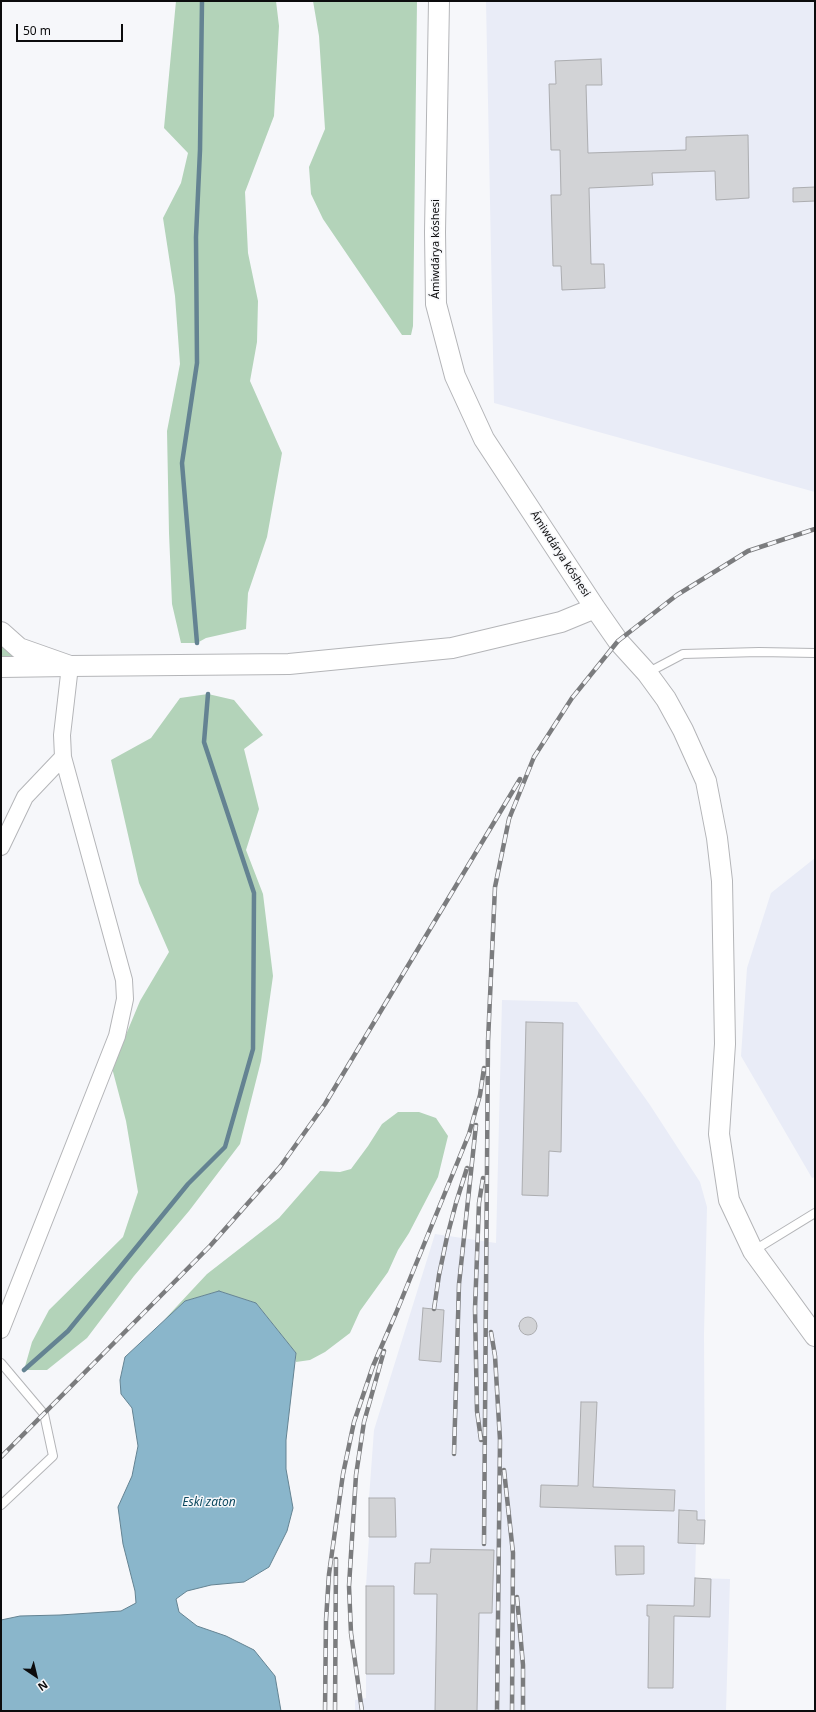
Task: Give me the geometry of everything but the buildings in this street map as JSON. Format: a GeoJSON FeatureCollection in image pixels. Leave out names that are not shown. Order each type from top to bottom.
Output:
{"type":"FeatureCollection","features":[{"type":"Feature","properties":{"kind":"street","name":"Ámiwdárya kóshesi"},"geometry":{"type":"LineString","coordinates":[[440,1],[435,232],[436,304],[455,376],[484,439],[618,641],[647,673],[666,699],[683,730],[706,781],[716,831],[722,881],[725,1044],[719,1134],[729,1200],[754,1251],[815,1336]]}},
{"type":"Feature","properties":{"kind":"street"},"geometry":{"type":"LineString","coordinates":[[1,667],[289,664],[452,648],[561,622],[595,608]]}},
{"type":"Feature","properties":{"kind":"street"},"geometry":{"type":"LineString","coordinates":[[1,632],[19,648],[70,666]]}},
{"type":"Feature","properties":{"kind":"street"},"geometry":{"type":"LineString","coordinates":[[1,1330],[117,1036],[125,1000],[124,980],[63,757],[62,735],[70,666]]}},
{"type":"Feature","properties":{"kind":"street"},"geometry":{"type":"LineString","coordinates":[[1,847],[25,797],[63,757]]}},
{"type":"Feature","properties":{"kind":"lane"},"geometry":{"type":"LineString","coordinates":[[647,673],[683,654],[759,652],[815,653]]}},
{"type":"Feature","properties":{"kind":"lane"},"geometry":{"type":"LineString","coordinates":[[754,1251],[815,1213]]}},
{"type":"Feature","properties":{"kind":"lane"},"geometry":{"type":"LineString","coordinates":[[1,1363],[44,1414],[52,1456],[1,1505]]}},
{"type":"Feature","properties":{"kind":"shaded area"},"geometry":{"type":"Polygon","coordinates":[[[486,1],[815,1],[815,492],[494,403],[486,1]]]}},
{"type":"Feature","properties":{"kind":"shaded area"},"geometry":{"type":"Polygon","coordinates":[[[815,858],[815,1177],[812,1178],[741,1056],[747,968],[771,893],[815,858]]]}},
{"type":"Feature","properties":{"kind":"shaded area"},"geometry":{"type":"Polygon","coordinates":[[[502,1000],[577,1002],[650,1105],[700,1182],[707,1207],[704,1334],[705,1520],[704,1544],[696,1543],[695,1578],[730,1579],[726,1711],[355,1711],[355,1700],[366,1698],[366,1586],[369,1537],[369,1498],[374,1430],[435,1234],[496,1243],[502,1000]]]}},
{"type":"Feature","properties":{"kind":"green space"},"geometry":{"type":"Polygon","coordinates":[[[176,1],[276,1],[279,26],[274,116],[245,192],[248,253],[258,301],[257,342],[250,381],[282,453],[267,537],[248,593],[246,629],[206,638],[197,643],[181,643],[172,604],[169,533],[167,431],[180,364],[175,296],[163,218],[181,183],[188,153],[164,128],[176,1]]]}},
{"type":"Feature","properties":{"kind":"green space"},"geometry":{"type":"Polygon","coordinates":[[[313,1],[417,1],[413,326],[411,335],[402,335],[323,219],[311,194],[309,167],[325,129],[319,36],[313,1]]]}},
{"type":"Feature","properties":{"kind":"green space"},"geometry":{"type":"Polygon","coordinates":[[[1,644],[22,658],[1,657],[1,644]]]}},
{"type":"Feature","properties":{"kind":"green space"},"geometry":{"type":"Polygon","coordinates":[[[208,694],[234,700],[263,735],[244,749],[259,809],[246,850],[263,894],[273,976],[261,1061],[240,1144],[189,1211],[134,1276],[87,1338],[47,1370],[24,1370],[32,1342],[49,1310],[123,1237],[138,1192],[126,1121],[112,1068],[140,1001],[169,952],[139,883],[111,760],[151,738],[180,698],[208,694]]]}},
{"type":"Feature","properties":{"kind":"green space"},"geometry":{"type":"Polygon","coordinates":[[[398,1112],[419,1112],[436,1118],[448,1136],[438,1177],[409,1233],[398,1250],[388,1272],[360,1311],[350,1333],[325,1352],[310,1360],[296,1362],[296,1353],[256,1303],[219,1291],[185,1301],[164,1320],[207,1274],[279,1218],[320,1171],[340,1172],[351,1169],[382,1124],[398,1112]]]}},
{"type":"Feature","properties":{"kind":"water","name":"Eski zaton"},"geometry":{"type":"Polygon","coordinates":[[[219,1291],[256,1303],[296,1353],[286,1440],[286,1469],[293,1508],[287,1531],[269,1567],[244,1582],[211,1585],[187,1591],[176,1599],[179,1612],[197,1626],[226,1636],[254,1650],[275,1676],[281,1711],[1,1711],[1,1620],[20,1616],[121,1611],[136,1603],[135,1591],[123,1544],[118,1507],[132,1476],[138,1446],[132,1408],[121,1394],[120,1380],[125,1357],[185,1301],[219,1291]]]}},
{"type":"Feature","properties":{"kind":"waterway"},"geometry":{"type":"LineString","coordinates":[[197,643],[182,463],[197,363],[196,237],[200,150],[202,1]]}},
{"type":"Feature","properties":{"kind":"waterway"},"geometry":{"type":"LineString","coordinates":[[24,1370],[68,1331],[188,1184],[225,1147],[253,1049],[254,893],[204,742],[208,694]]}},
{"type":"Feature","properties":{"kind":"railway"},"geometry":{"type":"LineString","coordinates":[[484,1544],[488,1041],[495,887],[509,819],[534,757],[572,698],[618,641],[677,595],[748,551],[815,529]]}},
{"type":"Feature","properties":{"kind":"railway"},"geometry":{"type":"LineString","coordinates":[[1,1457],[210,1246],[280,1167],[325,1104],[520,779]]}},
{"type":"Feature","properties":{"kind":"railway"},"geometry":{"type":"LineString","coordinates":[[325,1711],[326,1620],[329,1574],[343,1474],[354,1422],[373,1366],[469,1134],[480,1095],[484,1068]]}},
{"type":"Feature","properties":{"kind":"railway"},"geometry":{"type":"LineString","coordinates":[[454,1454],[459,1284],[476,1125]]}},
{"type":"Feature","properties":{"kind":"railway"},"geometry":{"type":"LineString","coordinates":[[434,1309],[447,1237],[467,1168]]}},
{"type":"Feature","properties":{"kind":"railway"},"geometry":{"type":"LineString","coordinates":[[481,1440],[477,1411],[475,1309],[479,1203],[483,1178]]}},
{"type":"Feature","properties":{"kind":"railway"},"geometry":{"type":"LineString","coordinates":[[491,1332],[495,1356],[500,1440],[497,1711]]}},
{"type":"Feature","properties":{"kind":"railway"},"geometry":{"type":"LineString","coordinates":[[362,1711],[351,1633],[349,1586],[356,1475],[364,1422],[384,1351]]}},
{"type":"Feature","properties":{"kind":"railway"},"geometry":{"type":"LineString","coordinates":[[504,1470],[513,1553],[512,1711]]}},
{"type":"Feature","properties":{"kind":"railway"},"geometry":{"type":"LineString","coordinates":[[335,1711],[336,1559]]}},
{"type":"Feature","properties":{"kind":"railway"},"geometry":{"type":"LineString","coordinates":[[517,1597],[523,1665],[523,1711]]}}]}
